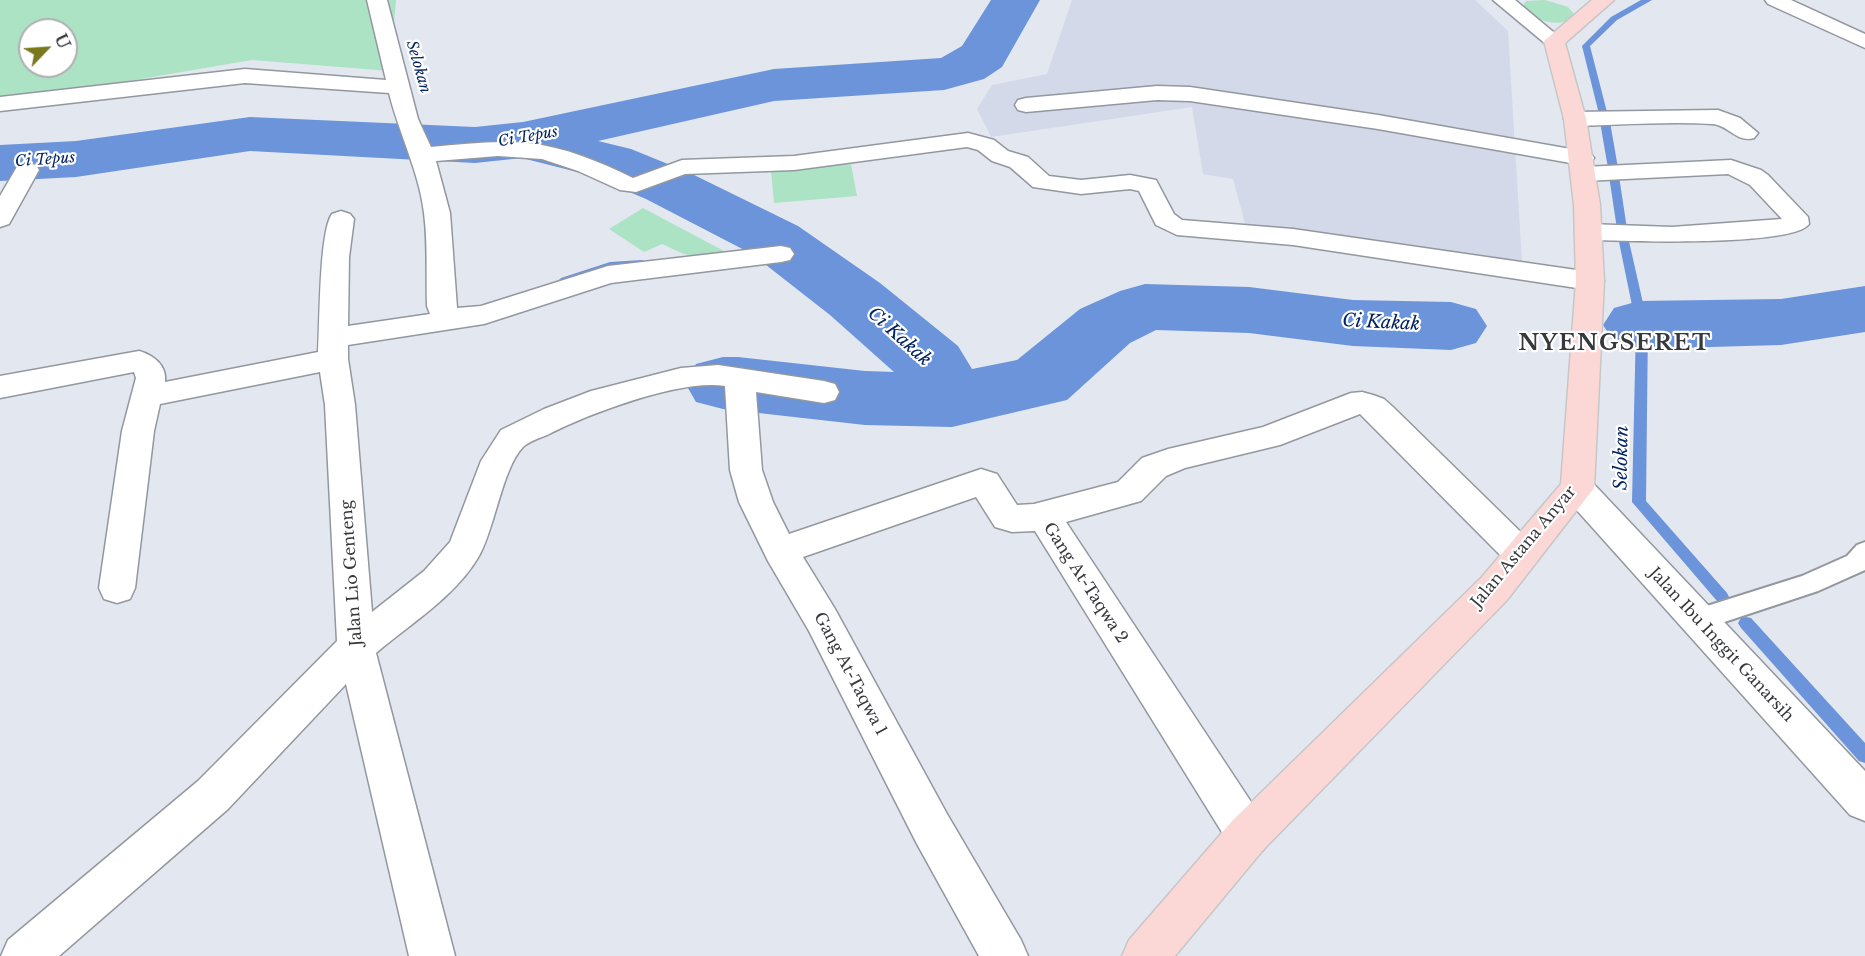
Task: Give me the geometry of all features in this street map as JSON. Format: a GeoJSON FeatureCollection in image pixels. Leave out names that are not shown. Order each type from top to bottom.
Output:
{"type":"FeatureCollection","features":[{"type":"Feature","properties":{"kind":"main road"},"geometry":{"type":"LineString","coordinates":[[1554,41],[1604,0]]}},
{"type":"Feature","properties":{"kind":"main road","name":"Jalan Astana Anyar"},"geometry":{"type":"LineString","coordinates":[[1145,956],[1248,835],[1494,588],[1577,488],[1590,281],[1588,232],[1583,166],[1575,119],[1554,41]]}},
{"type":"Feature","properties":{"kind":"street"},"geometry":{"type":"LineString","coordinates":[[377,0],[407,119],[428,155],[437,213],[441,306],[444,314],[455,318],[484,315]]}},
{"type":"Feature","properties":{"kind":"street"},"geometry":{"type":"LineString","coordinates":[[1503,0],[1554,41]]}},
{"type":"Feature","properties":{"kind":"street"},"geometry":{"type":"LineString","coordinates":[[1775,0],[1865,42]]}},
{"type":"Feature","properties":{"kind":"street"},"geometry":{"type":"LineString","coordinates":[[0,104],[245,76],[398,87]]}},
{"type":"Feature","properties":{"kind":"street"},"geometry":{"type":"LineString","coordinates":[[1026,105],[1157,93],[1190,94],[1378,122],[1583,166],[1731,167],[1759,180],[1795,218],[1796,224],[1786,227],[1672,235],[1588,232]]}},
{"type":"Feature","properties":{"kind":"street"},"geometry":{"type":"LineString","coordinates":[[1575,119],[1718,117],[1746,133]]}},
{"type":"Feature","properties":{"kind":"street"},"geometry":{"type":"LineString","coordinates":[[428,155],[518,150],[543,152],[628,185],[636,185],[682,166],[794,163],[968,140],[986,145],[1000,156],[1019,162],[1042,182],[1080,186],[1130,182],[1147,185],[1161,216],[1169,224],[1177,227],[1293,237],[1590,281]]}},
{"type":"Feature","properties":{"kind":"street"},"geometry":{"type":"LineString","coordinates":[[0,219],[27,170]]}},
{"type":"Feature","properties":{"kind":"street","name":"Jalan Lio Genteng"},"geometry":{"type":"LineString","coordinates":[[341,219],[336,257],[333,348],[340,405],[356,647],[432,956]]}},
{"type":"Feature","properties":{"kind":"street"},"geometry":{"type":"LineString","coordinates":[[148,396],[333,348],[484,315],[608,275],[781,254]]}},
{"type":"Feature","properties":{"kind":"street"},"geometry":{"type":"LineString","coordinates":[[0,387],[139,362],[147,367],[151,378],[138,431],[117,588]]}},
{"type":"Feature","properties":{"kind":"street"},"geometry":{"type":"LineString","coordinates":[[24,956],[213,795],[356,647],[437,581],[465,549],[497,461],[512,438],[592,403],[646,386],[691,377],[718,375],[742,383],[824,392]]}},
{"type":"Feature","properties":{"kind":"street","name":"Gang At-Taqwa 1"},"geometry":{"type":"LineString","coordinates":[[742,383],[746,470],[756,502],[780,551],[822,620],[932,829],[1005,956]]}},
{"type":"Feature","properties":{"kind":"street"},"geometry":{"type":"LineString","coordinates":[[1039,516],[1129,492],[1154,467],[1179,457],[1269,437],[1333,410],[1362,403],[1373,407],[1382,415],[1522,555]]}},
{"type":"Feature","properties":{"kind":"street","name":"Gang At-Taqwa 2"},"geometry":{"type":"LineString","coordinates":[[780,551],[981,482],[990,489],[1007,518],[1039,516],[1046,520],[1248,835]]}},
{"type":"Feature","properties":{"kind":"street","name":"Jalan Ibu Inggit Ganarsih"},"geometry":{"type":"LineString","coordinates":[[1577,488],[1865,801]]}},
{"type":"Feature","properties":{"kind":"lane"},"geometry":{"type":"LineString","coordinates":[[1697,620],[1809,584],[1856,563],[1865,552]]}},
{"type":"Feature","properties":{"kind":"shaded area"},"geometry":{"type":"Polygon","coordinates":[[[1072,0],[1475,0],[1508,31],[1523,279],[1247,231],[1233,179],[1203,174],[1192,107],[991,137],[977,109],[992,85],[1047,74],[1072,0]]]}},
{"type":"Feature","properties":{"kind":"green space"},"geometry":{"type":"Polygon","coordinates":[[[0,0],[396,0],[390,71],[252,60],[0,103],[0,0]]]}},
{"type":"Feature","properties":{"kind":"green space"},"geometry":{"type":"Polygon","coordinates":[[[1545,0],[1568,7],[1575,15],[1563,22],[1547,22],[1532,16],[1521,8],[1526,1],[1545,0]]]}},
{"type":"Feature","properties":{"kind":"green space"},"geometry":{"type":"Polygon","coordinates":[[[851,164],[857,196],[774,203],[771,171],[851,164]]]}},
{"type":"Feature","properties":{"kind":"green space"},"geometry":{"type":"Polygon","coordinates":[[[643,208],[724,251],[707,257],[699,257],[685,254],[662,244],[644,252],[609,229],[643,208]]]}},
{"type":"Feature","properties":{"kind":"waterway","name":"Ci Tepus"},"geometry":{"type":"LineString","coordinates":[[0,163],[76,159],[250,134],[475,145],[523,140],[774,85],[944,74],[965,68],[983,56],[1016,0]]}},
{"type":"Feature","properties":{"kind":"waterway"},"geometry":{"type":"LineString","coordinates":[[1603,116],[1586,46],[1614,18],[1648,0]]}},
{"type":"Feature","properties":{"kind":"waterway"},"geometry":{"type":"LineString","coordinates":[[1605,122],[1613,168]]}},
{"type":"Feature","properties":{"kind":"waterway","name":"Ci Kakak"},"geometry":{"type":"LineString","coordinates":[[530,142],[610,162],[668,186],[775,240],[855,299],[932,364],[952,400]]}},
{"type":"Feature","properties":{"kind":"waterway"},"geometry":{"type":"LineString","coordinates":[[1614,176],[1622,229]]}},
{"type":"Feature","properties":{"kind":"waterway","name":"Selokan"},"geometry":{"type":"LineString","coordinates":[[1623,237],[1642,325],[1639,502],[1722,597]]}},
{"type":"Feature","properties":{"kind":"waterway"},"geometry":{"type":"LineString","coordinates":[[565,280],[610,265],[642,263]]}},
{"type":"Feature","properties":{"kind":"waterway","name":"Ci Kakak"},"geometry":{"type":"LineString","coordinates":[[952,400],[1040,381],[1105,326],[1145,307],[1249,310],[1353,323],[1451,326]]}},
{"type":"Feature","properties":{"kind":"waterway","name":"Ci Kakak"},"geometry":{"type":"LineString","coordinates":[[1639,325],[1781,322],[1865,309]]}},
{"type":"Feature","properties":{"kind":"waterway"},"geometry":{"type":"LineString","coordinates":[[723,383],[865,398],[952,400]]}},
{"type":"Feature","properties":{"kind":"waterway","name":"Selokan"},"geometry":{"type":"LineString","coordinates":[[1746,623],[1865,755]]}},
{"type":"Feature","properties":{"kind":"district","name":"NYENGSERET"},"geometry":{"type":"Point","coordinates":[1615,344]}}]}
